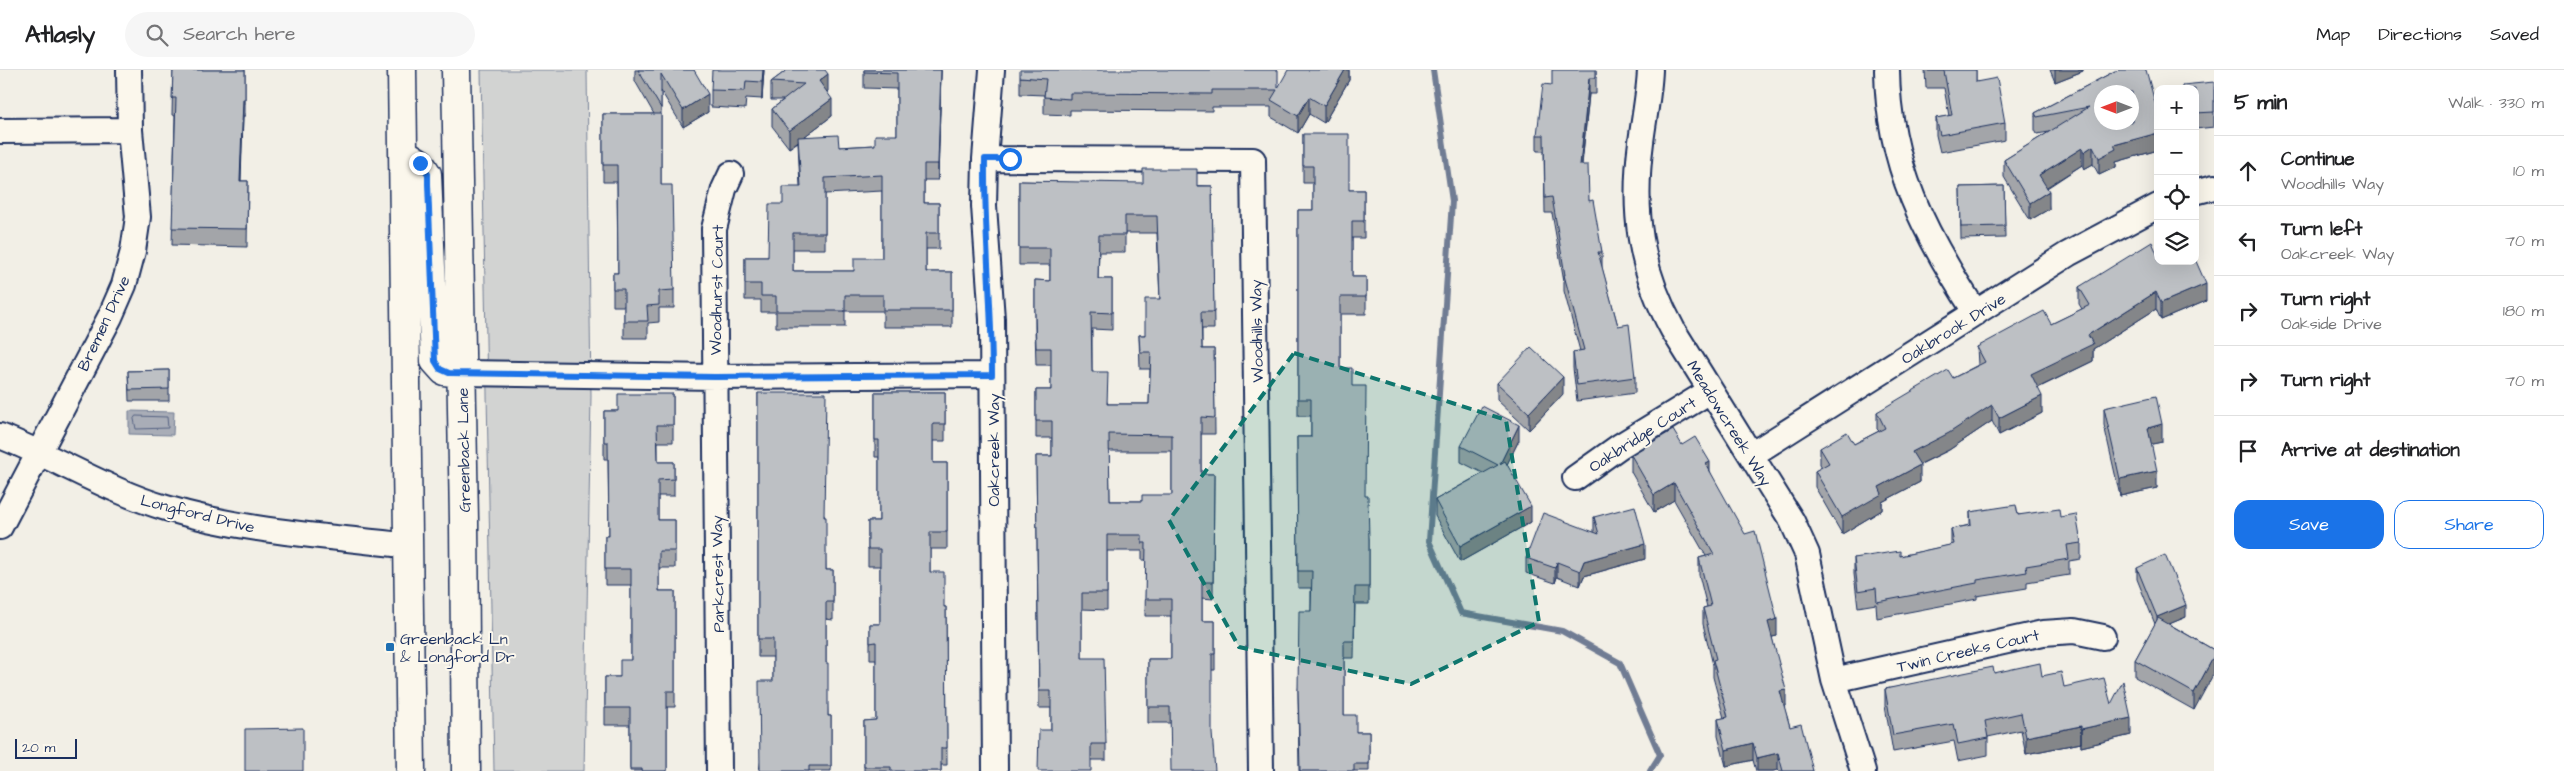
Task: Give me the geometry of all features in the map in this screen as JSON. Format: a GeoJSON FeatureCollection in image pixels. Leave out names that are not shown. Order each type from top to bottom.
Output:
{"type":"FeatureCollection","features":[{"type":"Feature","properties":{"kind":"main road"},"geometry":{"type":"LineString","coordinates":[[402,70],[411,771]]}},
{"type":"Feature","properties":{"kind":"main road","name":"Greenback Lane"},"geometry":{"type":"LineString","coordinates":[[456,70],[462,373],[466,771]]}},
{"type":"Feature","properties":{"kind":"main road"},"geometry":{"type":"LineString","coordinates":[[404,153],[420,163],[428,174],[435,361],[444,371],[462,373]]}},
{"type":"Feature","properties":{"kind":"street","name":"Bremen Drive"},"geometry":{"type":"LineString","coordinates":[[0,528],[110,317],[129,268],[138,217],[130,130],[129,70]]}},
{"type":"Feature","properties":{"kind":"street","name":"Oakcreek Way"},"geometry":{"type":"LineString","coordinates":[[992,70],[985,159],[984,206],[992,319],[995,771]]}},
{"type":"Feature","properties":{"kind":"street","name":"Meadowcreek Way"},"geometry":{"type":"LineString","coordinates":[[1650,70],[1637,184],[1638,220],[1644,261],[1657,300],[1710,392],[1792,521],[1807,554],[1834,680],[1863,771]]}},
{"type":"Feature","properties":{"kind":"street"},"geometry":{"type":"LineString","coordinates":[[1886,70],[1887,98],[1892,134],[1915,207],[1948,268],[1976,313]]}},
{"type":"Feature","properties":{"kind":"street"},"geometry":{"type":"LineString","coordinates":[[0,131],[130,130]]}},
{"type":"Feature","properties":{"kind":"street","name":"Woodhills Way"},"geometry":{"type":"LineString","coordinates":[[985,159],[1253,160],[1261,771]]}},
{"type":"Feature","properties":{"kind":"street","name":"Woodhurst Court"},"geometry":{"type":"LineString","coordinates":[[715,377],[714,229],[724,189],[730,174]]}},
{"type":"Feature","properties":{"kind":"street"},"geometry":{"type":"LineString","coordinates":[[2199,191],[2214,187]]}},
{"type":"Feature","properties":{"kind":"street","name":"Oakbrook Drive"},"geometry":{"type":"LineString","coordinates":[[1751,455],[2068,254],[2154,208]]}},
{"type":"Feature","properties":{"kind":"street"},"geometry":{"type":"LineString","coordinates":[[462,373],[715,377],[992,375]]}},
{"type":"Feature","properties":{"kind":"street","name":"Parkcrest Way"},"geometry":{"type":"LineString","coordinates":[[715,377],[719,771]]}},
{"type":"Feature","properties":{"kind":"street","name":"Oakbridge Court"},"geometry":{"type":"LineString","coordinates":[[1575,478],[1620,446],[1710,392]]}},
{"type":"Feature","properties":{"kind":"street","name":"Longford Drive"},"geometry":{"type":"LineString","coordinates":[[0,436],[129,496],[188,514],[249,528],[409,546]]}},
{"type":"Feature","properties":{"kind":"street","name":"Twin Creeks Court"},"geometry":{"type":"LineString","coordinates":[[1834,680],[2043,633],[2074,631],[2104,637]]}},
{"type":"Feature","properties":{"kind":"highlighted area"},"geometry":{"type":"Polygon","coordinates":[[[1294,353],[1506,420],[1539,622],[1411,684],[1239,647],[1169,520],[1294,353]]]}},
{"type":"Feature","properties":{"kind":"shaded area"},"geometry":{"type":"Polygon","coordinates":[[[481,70],[587,70],[591,396],[584,771],[494,771],[481,70]]]}},
{"type":"Feature","properties":{"kind":"water"},"geometry":{"type":"Polygon","coordinates":[[[129,411],[174,412],[173,435],[129,434],[129,411]]]}},
{"type":"Feature","properties":{"kind":"building"},"geometry":{"type":"Polygon","coordinates":[[[173,70],[245,70],[240,181],[248,181],[247,229],[172,228],[176,98],[172,98],[173,70]]]}},
{"type":"Feature","properties":{"kind":"building"},"geometry":{"type":"Polygon","coordinates":[[[638,70],[694,70],[708,94],[683,110],[661,74],[661,108],[638,70]]]}},
{"type":"Feature","properties":{"kind":"building"},"geometry":{"type":"Polygon","coordinates":[[[712,70],[763,70],[762,82],[746,81],[745,91],[711,90],[712,70]]]}},
{"type":"Feature","properties":{"kind":"building"},"geometry":{"type":"Polygon","coordinates":[[[787,70],[825,70],[828,74],[819,81],[832,99],[789,131],[772,109],[804,84],[771,82],[787,70]]]}},
{"type":"Feature","properties":{"kind":"building"},"geometry":{"type":"Polygon","coordinates":[[[864,70],[941,70],[938,164],[924,164],[924,203],[939,203],[939,233],[926,233],[926,272],[952,272],[952,310],[883,310],[883,295],[845,295],[845,311],[776,311],[776,296],[761,296],[761,284],[745,284],[745,257],[768,257],[769,204],[783,204],[783,187],[801,187],[798,137],[838,135],[839,147],[875,145],[875,135],[897,135],[897,73],[864,72],[864,70]],[[882,175],[825,178],[825,233],[793,233],[793,271],[854,271],[854,258],[882,258],[882,175]]]}},
{"type":"Feature","properties":{"kind":"building"},"geometry":{"type":"Polygon","coordinates":[[[1020,70],[1278,70],[1278,88],[1288,70],[1345,70],[1324,106],[1309,97],[1298,116],[1271,100],[1277,90],[1212,90],[1212,94],[1070,93],[1070,99],[1044,97],[1046,79],[1020,77],[1020,70]]]}},
{"type":"Feature","properties":{"kind":"building"},"geometry":{"type":"Polygon","coordinates":[[[1552,70],[1596,70],[1596,78],[1589,78],[1580,165],[1588,165],[1589,201],[1593,200],[1602,252],[1598,252],[1618,326],[1629,324],[1635,377],[1577,385],[1573,352],[1584,350],[1564,275],[1552,197],[1545,198],[1544,135],[1537,135],[1543,84],[1552,85],[1552,70]]]}},
{"type":"Feature","properties":{"kind":"building"},"geometry":{"type":"Polygon","coordinates":[[[1926,70],[1976,70],[1976,82],[1997,78],[2005,123],[1940,135],[1936,118],[1952,115],[1944,71],[1926,70]]]}},
{"type":"Feature","properties":{"kind":"building"},"geometry":{"type":"Polygon","coordinates":[[[2146,70],[2154,99],[2154,134],[2114,145],[2116,149],[2099,158],[2093,146],[2084,152],[2082,148],[2039,175],[2049,191],[2030,203],[2004,160],[2089,107],[2037,117],[2035,113],[2115,71],[2146,70]]]}},
{"type":"Feature","properties":{"kind":"building"},"geometry":{"type":"Polygon","coordinates":[[[2214,82],[2214,112],[2199,113],[2199,85],[2182,85],[2214,82]]]}},
{"type":"Feature","properties":{"kind":"building"},"geometry":{"type":"Polygon","coordinates":[[[603,114],[661,114],[661,185],[672,185],[674,290],[659,291],[659,305],[647,306],[648,321],[624,321],[624,289],[613,289],[613,273],[618,273],[617,165],[603,165],[603,114]]]}},
{"type":"Feature","properties":{"kind":"building"},"geometry":{"type":"Polygon","coordinates":[[[1303,134],[1349,134],[1349,190],[1364,190],[1364,221],[1352,221],[1352,277],[1366,277],[1366,297],[1340,297],[1340,368],[1352,368],[1352,386],[1366,386],[1365,496],[1368,496],[1369,587],[1355,587],[1354,641],[1344,641],[1344,715],[1356,715],[1356,732],[1369,732],[1369,764],[1354,764],[1354,771],[1300,771],[1299,611],[1311,611],[1312,571],[1298,571],[1297,437],[1311,437],[1311,399],[1298,399],[1298,210],[1313,210],[1313,166],[1303,166],[1303,134]]]}},
{"type":"Feature","properties":{"kind":"building"},"geometry":{"type":"Polygon","coordinates":[[[1143,169],[1197,169],[1197,186],[1212,186],[1214,312],[1201,312],[1202,349],[1214,349],[1215,418],[1201,417],[1201,474],[1214,474],[1213,582],[1202,582],[1202,621],[1215,621],[1215,654],[1212,654],[1212,733],[1215,771],[1171,771],[1170,707],[1148,707],[1148,659],[1171,659],[1171,599],[1145,599],[1146,543],[1142,543],[1142,535],[1107,535],[1107,593],[1082,593],[1082,658],[1104,658],[1106,744],[1091,744],[1091,771],[1038,771],[1039,730],[1051,730],[1051,691],[1039,691],[1036,456],[1052,456],[1052,421],[1036,421],[1036,390],[1051,390],[1051,348],[1036,348],[1035,280],[1050,281],[1050,248],[1019,248],[1019,181],[1143,183],[1143,169]],[[1125,216],[1125,235],[1099,235],[1098,279],[1112,279],[1112,313],[1091,312],[1092,372],[1108,372],[1107,404],[1149,404],[1151,352],[1140,352],[1139,335],[1145,335],[1145,299],[1160,299],[1157,216],[1125,216]],[[1109,434],[1110,501],[1142,501],[1142,495],[1172,495],[1172,435],[1109,434]]]}},
{"type":"Feature","properties":{"kind":"building"},"geometry":{"type":"Polygon","coordinates":[[[2004,186],[2005,226],[1961,227],[1960,187],[2004,186]]]}},
{"type":"Feature","properties":{"kind":"building"},"geometry":{"type":"Polygon","coordinates":[[[2152,242],[2154,247],[2154,265],[2198,265],[2206,284],[2161,303],[2156,292],[2088,335],[2093,344],[2031,374],[2042,396],[1999,418],[1992,405],[1949,433],[1912,452],[1920,465],[1879,487],[1882,494],[1842,517],[1815,471],[1829,463],[1820,448],[1847,432],[1854,444],[1885,428],[1877,412],[1948,370],[1953,378],[1985,362],[1977,347],[2044,311],[2051,324],[2090,305],[2079,287],[2152,242]]]}},
{"type":"Feature","properties":{"kind":"building"},"geometry":{"type":"Polygon","coordinates":[[[1531,347],[1563,377],[1529,413],[1497,383],[1531,347]]]}},
{"type":"Feature","properties":{"kind":"building"},"geometry":{"type":"Polygon","coordinates":[[[169,370],[169,389],[129,390],[128,371],[169,370]]]}},
{"type":"Feature","properties":{"kind":"building"},"geometry":{"type":"Polygon","coordinates":[[[875,392],[945,392],[945,424],[933,424],[933,463],[947,463],[947,532],[930,532],[930,572],[944,572],[944,607],[946,607],[947,748],[941,748],[941,771],[891,771],[891,767],[864,767],[864,721],[876,720],[876,642],[870,643],[870,624],[880,624],[880,549],[868,549],[868,521],[879,521],[879,440],[875,440],[875,392]]]}},
{"type":"Feature","properties":{"kind":"building"},"geometry":{"type":"Polygon","coordinates":[[[758,393],[826,393],[824,517],[826,517],[826,570],[833,570],[833,602],[826,602],[826,663],[828,663],[828,716],[831,716],[831,766],[809,766],[809,771],[760,771],[759,681],[773,681],[773,639],[758,639],[758,393]]]}},
{"type":"Feature","properties":{"kind":"building"},"geometry":{"type":"Polygon","coordinates":[[[618,394],[673,394],[673,425],[657,425],[658,462],[674,462],[674,479],[658,480],[658,520],[675,520],[675,551],[659,551],[659,591],[675,591],[675,691],[667,691],[667,771],[630,769],[630,708],[605,708],[605,677],[620,677],[620,660],[631,660],[631,569],[605,569],[605,536],[609,536],[608,442],[604,442],[604,411],[618,411],[618,394]]]}},
{"type":"Feature","properties":{"kind":"building"},"geometry":{"type":"Polygon","coordinates":[[[2156,396],[2162,424],[2148,428],[2157,471],[2120,479],[2104,408],[2156,396]]]}},
{"type":"Feature","properties":{"kind":"building"},"geometry":{"type":"Polygon","coordinates":[[[1482,406],[1519,425],[1500,464],[1505,461],[1531,506],[1460,546],[1435,500],[1498,465],[1461,446],[1482,406]]]}},
{"type":"Feature","properties":{"kind":"building"},"geometry":{"type":"Polygon","coordinates":[[[1673,430],[1682,445],[1695,437],[1710,462],[1706,464],[1745,534],[1755,531],[1777,619],[1768,622],[1786,690],[1780,691],[1790,727],[1801,724],[1813,771],[1783,771],[1778,753],[1757,758],[1753,743],[1726,750],[1718,719],[1728,717],[1713,660],[1716,659],[1703,608],[1711,606],[1699,558],[1714,554],[1674,483],[1654,495],[1631,455],[1673,430]]]}},
{"type":"Feature","properties":{"kind":"building"},"geometry":{"type":"Polygon","coordinates":[[[2016,505],[2018,515],[2059,509],[2060,517],[2076,514],[2081,543],[2067,545],[2069,559],[2026,566],[2027,572],[1977,580],[1977,583],[1877,602],[1876,588],[1858,591],[1854,558],[1900,551],[1900,556],[1954,544],[1951,529],[1971,525],[1970,512],[2016,505]]]}},
{"type":"Feature","properties":{"kind":"building"},"geometry":{"type":"Polygon","coordinates":[[[1635,506],[1645,544],[1584,561],[1580,571],[1557,562],[1555,568],[1526,558],[1543,513],[1599,534],[1594,517],[1635,506]]]}},
{"type":"Feature","properties":{"kind":"building"},"geometry":{"type":"Polygon","coordinates":[[[2165,555],[2186,605],[2157,617],[2137,568],[2165,555]]]}},
{"type":"Feature","properties":{"kind":"building"},"geometry":{"type":"Polygon","coordinates":[[[2158,618],[2214,650],[2214,656],[2194,693],[2135,660],[2158,618]]]}},
{"type":"Feature","properties":{"kind":"building"},"geometry":{"type":"Polygon","coordinates":[[[2040,663],[2042,676],[2061,672],[2064,687],[2104,678],[2111,704],[2123,681],[2131,718],[2081,729],[2081,726],[2026,737],[2021,713],[1985,721],[1988,738],[1958,744],[1954,724],[1893,735],[1885,689],[1993,667],[1994,673],[2040,663]]]}},
{"type":"Feature","properties":{"kind":"building"},"geometry":{"type":"Polygon","coordinates":[[[303,728],[303,771],[245,771],[245,729],[303,728]]]}},
{"type":"Feature","properties":{"kind":"waterway"},"geometry":{"type":"LineString","coordinates":[[1433,70],[1452,201],[1429,541],[1461,613],[1562,631],[1620,663],[1660,755],[1650,771]]}},
{"type":"Feature","properties":{"kind":"place","name":"Greenback Ln & Longford Dr"},"geometry":{"type":"Point","coordinates":[390,647]}},
{"type":"Feature","properties":{"kind":"route"},"geometry":{"type":"LineString","coordinates":[[420,163],[428,174],[433,330],[435,361],[440,369],[449,373],[715,377],[992,375],[992,319],[984,206],[985,159],[1010,159]]}}]}
